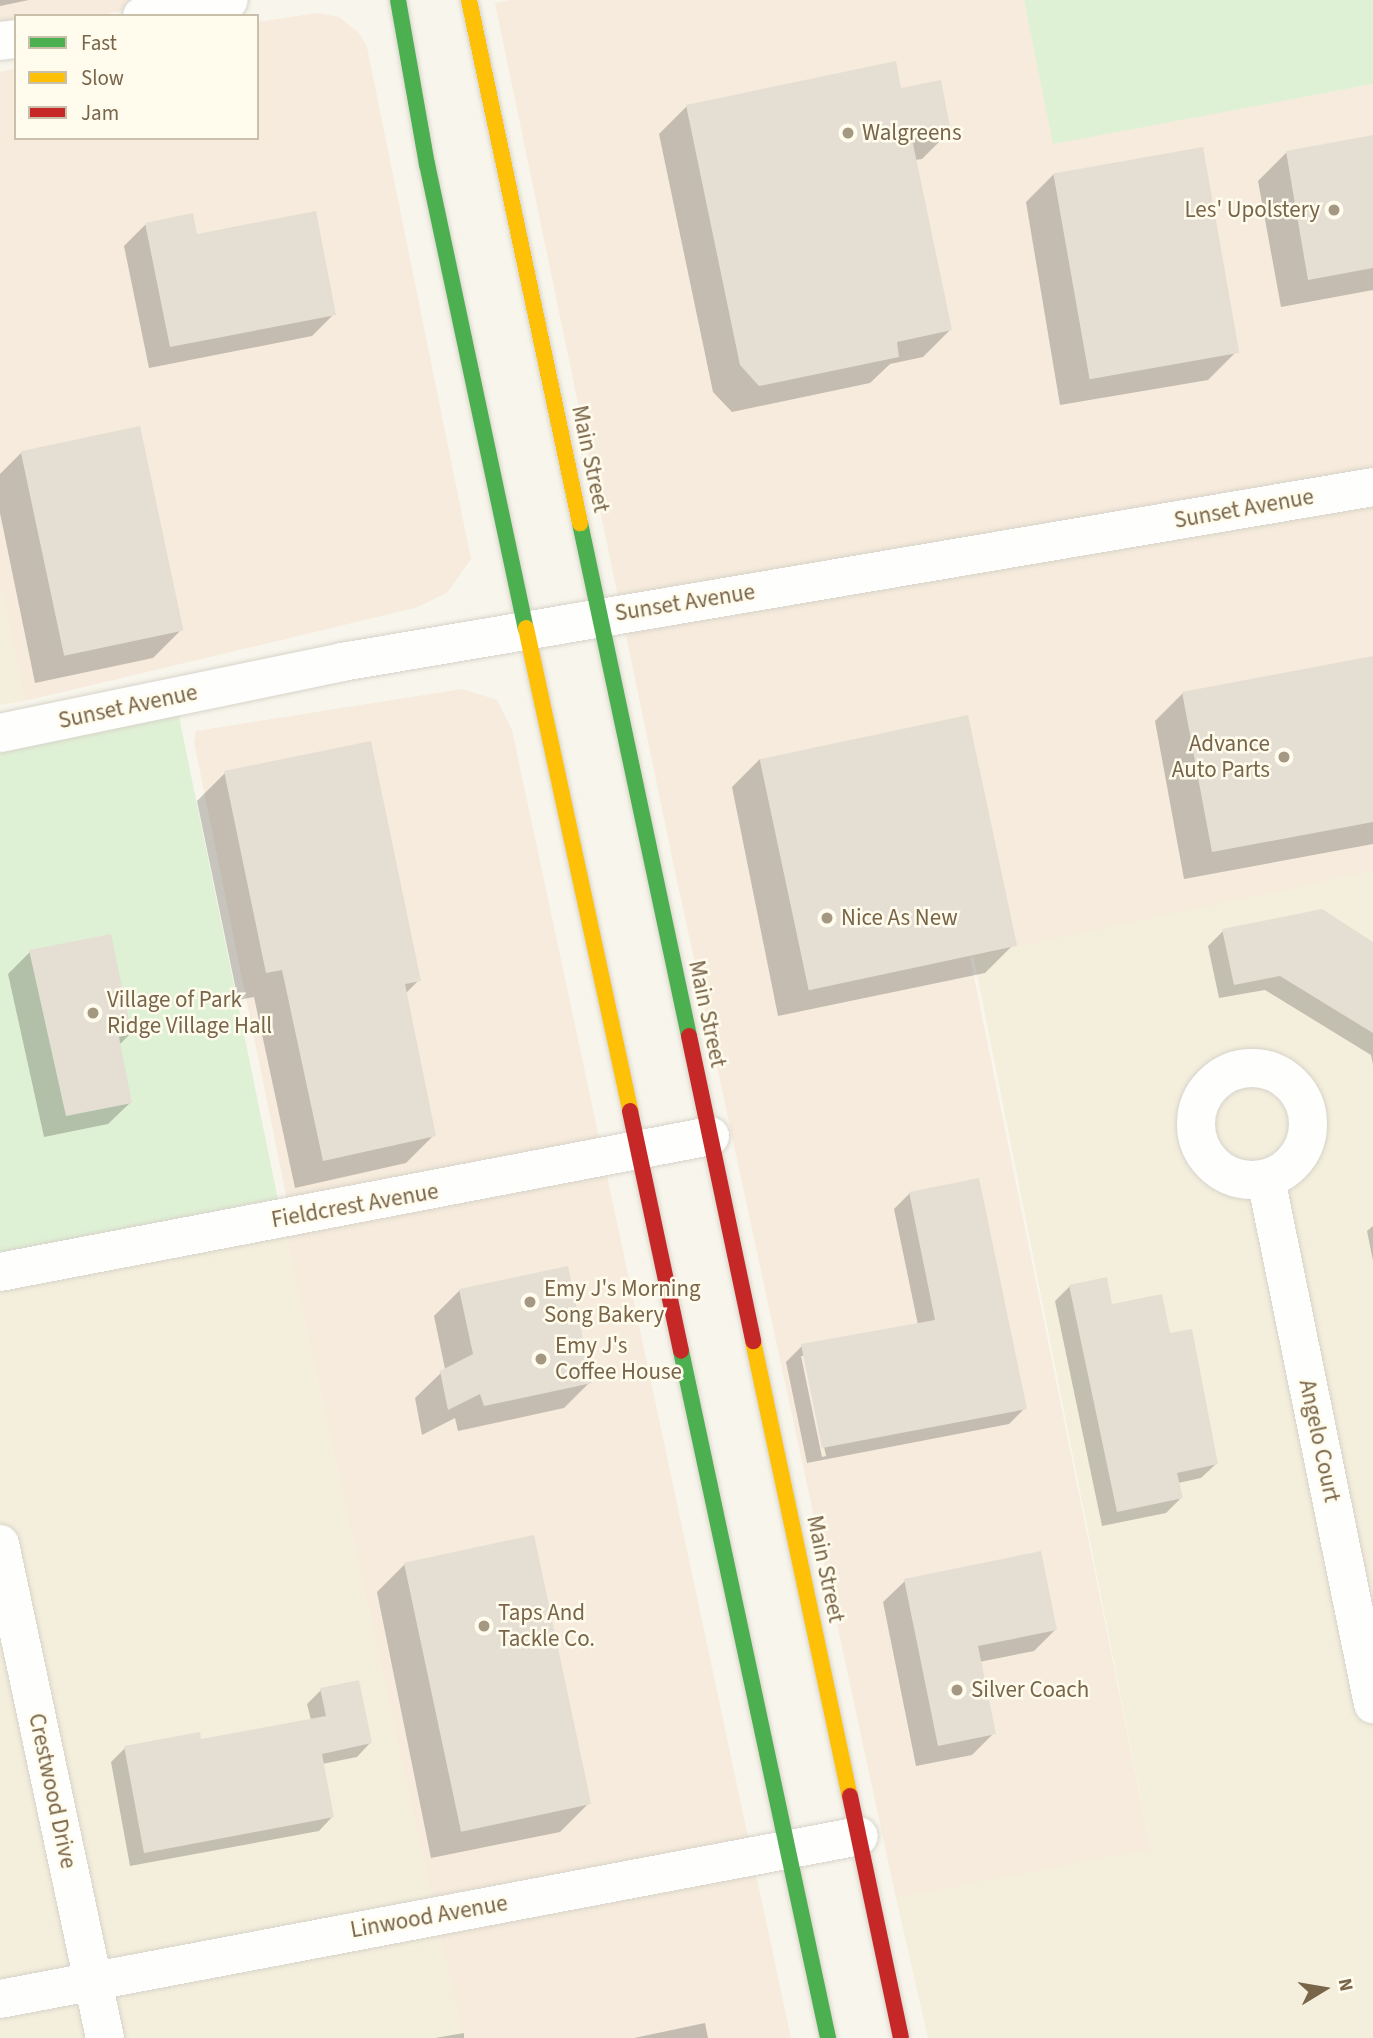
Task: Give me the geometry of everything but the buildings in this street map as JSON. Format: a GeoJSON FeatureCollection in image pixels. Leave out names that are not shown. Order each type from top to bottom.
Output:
{"type":"FeatureCollection","features":[{"type":"Feature","properties":{"kind":"main road"},"geometry":{"type":"LineString","coordinates":[[398,0],[427,164],[828,2038]]}},
{"type":"Feature","properties":{"kind":"main road","name":"Main Street"},"geometry":{"type":"LineString","coordinates":[[469,0],[602,617],[901,2038]]}},
{"type":"Feature","properties":{"kind":"street"},"geometry":{"type":"LineString","coordinates":[[153,14],[229,0]]}},
{"type":"Feature","properties":{"kind":"street","name":"Sunset Avenue"},"geometry":{"type":"LineString","coordinates":[[0,733],[342,662],[1373,487]]}},
{"type":"Feature","properties":{"kind":"street","name":"Fieldcrest Avenue"},"geometry":{"type":"LineString","coordinates":[[0,1272],[710,1136]]}},
{"type":"Feature","properties":{"kind":"street","name":"Angelo Court"},"geometry":{"type":"LineString","coordinates":[[1266,1179],[1373,1704]]}},
{"type":"Feature","properties":{"kind":"street","name":"Crestwood Drive"},"geometry":{"type":"LineString","coordinates":[[0,1544],[105,2038]]}},
{"type":"Feature","properties":{"kind":"street","name":"Linwood Avenue"},"geometry":{"type":"LineString","coordinates":[[0,1999],[859,1836]]}},
{"type":"Feature","properties":{"kind":"shaded area"},"geometry":{"type":"Polygon","coordinates":[[[0,0],[172,0],[106,14],[14,14],[14,33],[0,36],[0,0]]]}},
{"type":"Feature","properties":{"kind":"shaded area"},"geometry":{"type":"Polygon","coordinates":[[[509,0],[1024,0],[1054,143],[1373,84],[1373,871],[970,957],[1151,1849],[896,1898],[673,862],[495,3],[509,0]]]}},
{"type":"Feature","properties":{"kind":"shaded area"},"geometry":{"type":"Polygon","coordinates":[[[317,13],[339,17],[359,33],[367,47],[471,559],[447,593],[415,608],[25,701],[0,585],[0,72],[14,68],[14,140],[259,140],[259,22],[317,13]]]}},
{"type":"Feature","properties":{"kind":"shaded area"},"geometry":{"type":"Polygon","coordinates":[[[0,585],[25,701],[0,705],[0,585]]]}},
{"type":"Feature","properties":{"kind":"shaded area"},"geometry":{"type":"Polygon","coordinates":[[[462,689],[497,700],[512,730],[791,2038],[463,2038],[282,1219],[287,1200],[194,742],[196,731],[462,689]]]}},
{"type":"Feature","properties":{"kind":"shaded area"},"geometry":{"type":"Polygon","coordinates":[[[1373,871],[1373,2038],[928,2038],[896,1898],[1151,1848],[973,954],[1373,871]]]}},
{"type":"Feature","properties":{"kind":"shaded area"},"geometry":{"type":"Polygon","coordinates":[[[282,1219],[463,2038],[0,2038],[0,1288],[282,1219]]]}},
{"type":"Feature","properties":{"kind":"green space"},"geometry":{"type":"Polygon","coordinates":[[[1024,0],[1373,0],[1373,84],[1053,144],[1024,0]]]}},
{"type":"Feature","properties":{"kind":"green space"},"geometry":{"type":"Polygon","coordinates":[[[175,697],[282,1219],[0,1272],[0,733],[175,697]]]}},
{"type":"Feature","properties":{"kind":"traffic: fast"},"geometry":{"type":"LineString","coordinates":[[398,0],[427,164],[526,628]]}},
{"type":"Feature","properties":{"kind":"traffic: fast"},"geometry":{"type":"LineString","coordinates":[[580,523],[689,1036]]}},
{"type":"Feature","properties":{"kind":"traffic: fast"},"geometry":{"type":"LineString","coordinates":[[681,1351],[828,2038]]}},
{"type":"Feature","properties":{"kind":"traffic: slow"},"geometry":{"type":"LineString","coordinates":[[469,0],[580,523]]}},
{"type":"Feature","properties":{"kind":"traffic: slow"},"geometry":{"type":"LineString","coordinates":[[526,628],[630,1111]]}},
{"type":"Feature","properties":{"kind":"traffic: slow"},"geometry":{"type":"LineString","coordinates":[[753,1341],[850,1796]]}},
{"type":"Feature","properties":{"kind":"traffic: jam"},"geometry":{"type":"LineString","coordinates":[[689,1036],[753,1341]]}},
{"type":"Feature","properties":{"kind":"traffic: jam"},"geometry":{"type":"LineString","coordinates":[[630,1111],[681,1351]]}},
{"type":"Feature","properties":{"kind":"traffic: jam"},"geometry":{"type":"LineString","coordinates":[[850,1796],[901,2038]]}},
{"type":"Feature","properties":{"kind":"place","name":"Walgreens"},"geometry":{"type":"Point","coordinates":[848,133]}},
{"type":"Feature","properties":{"kind":"place","name":"Les' Upolstery"},"geometry":{"type":"Point","coordinates":[1334,210]}},
{"type":"Feature","properties":{"kind":"place","name":"Advance Auto Parts"},"geometry":{"type":"Point","coordinates":[1284,757]}},
{"type":"Feature","properties":{"kind":"place","name":"Nice As New"},"geometry":{"type":"Point","coordinates":[827,918]}},
{"type":"Feature","properties":{"kind":"place","name":"Village of Park Ridge Village Hall"},"geometry":{"type":"Point","coordinates":[93,1013]}},
{"type":"Feature","properties":{"kind":"place","name":"Emy J's Morning Song Bakery"},"geometry":{"type":"Point","coordinates":[530,1302]}},
{"type":"Feature","properties":{"kind":"place","name":"Emy J's Coffee House"},"geometry":{"type":"Point","coordinates":[541,1359]}},
{"type":"Feature","properties":{"kind":"place","name":"Taps And Tackle Co."},"geometry":{"type":"Point","coordinates":[484,1626]}},
{"type":"Feature","properties":{"kind":"place","name":"Silver Coach"},"geometry":{"type":"Point","coordinates":[957,1690]}}]}
